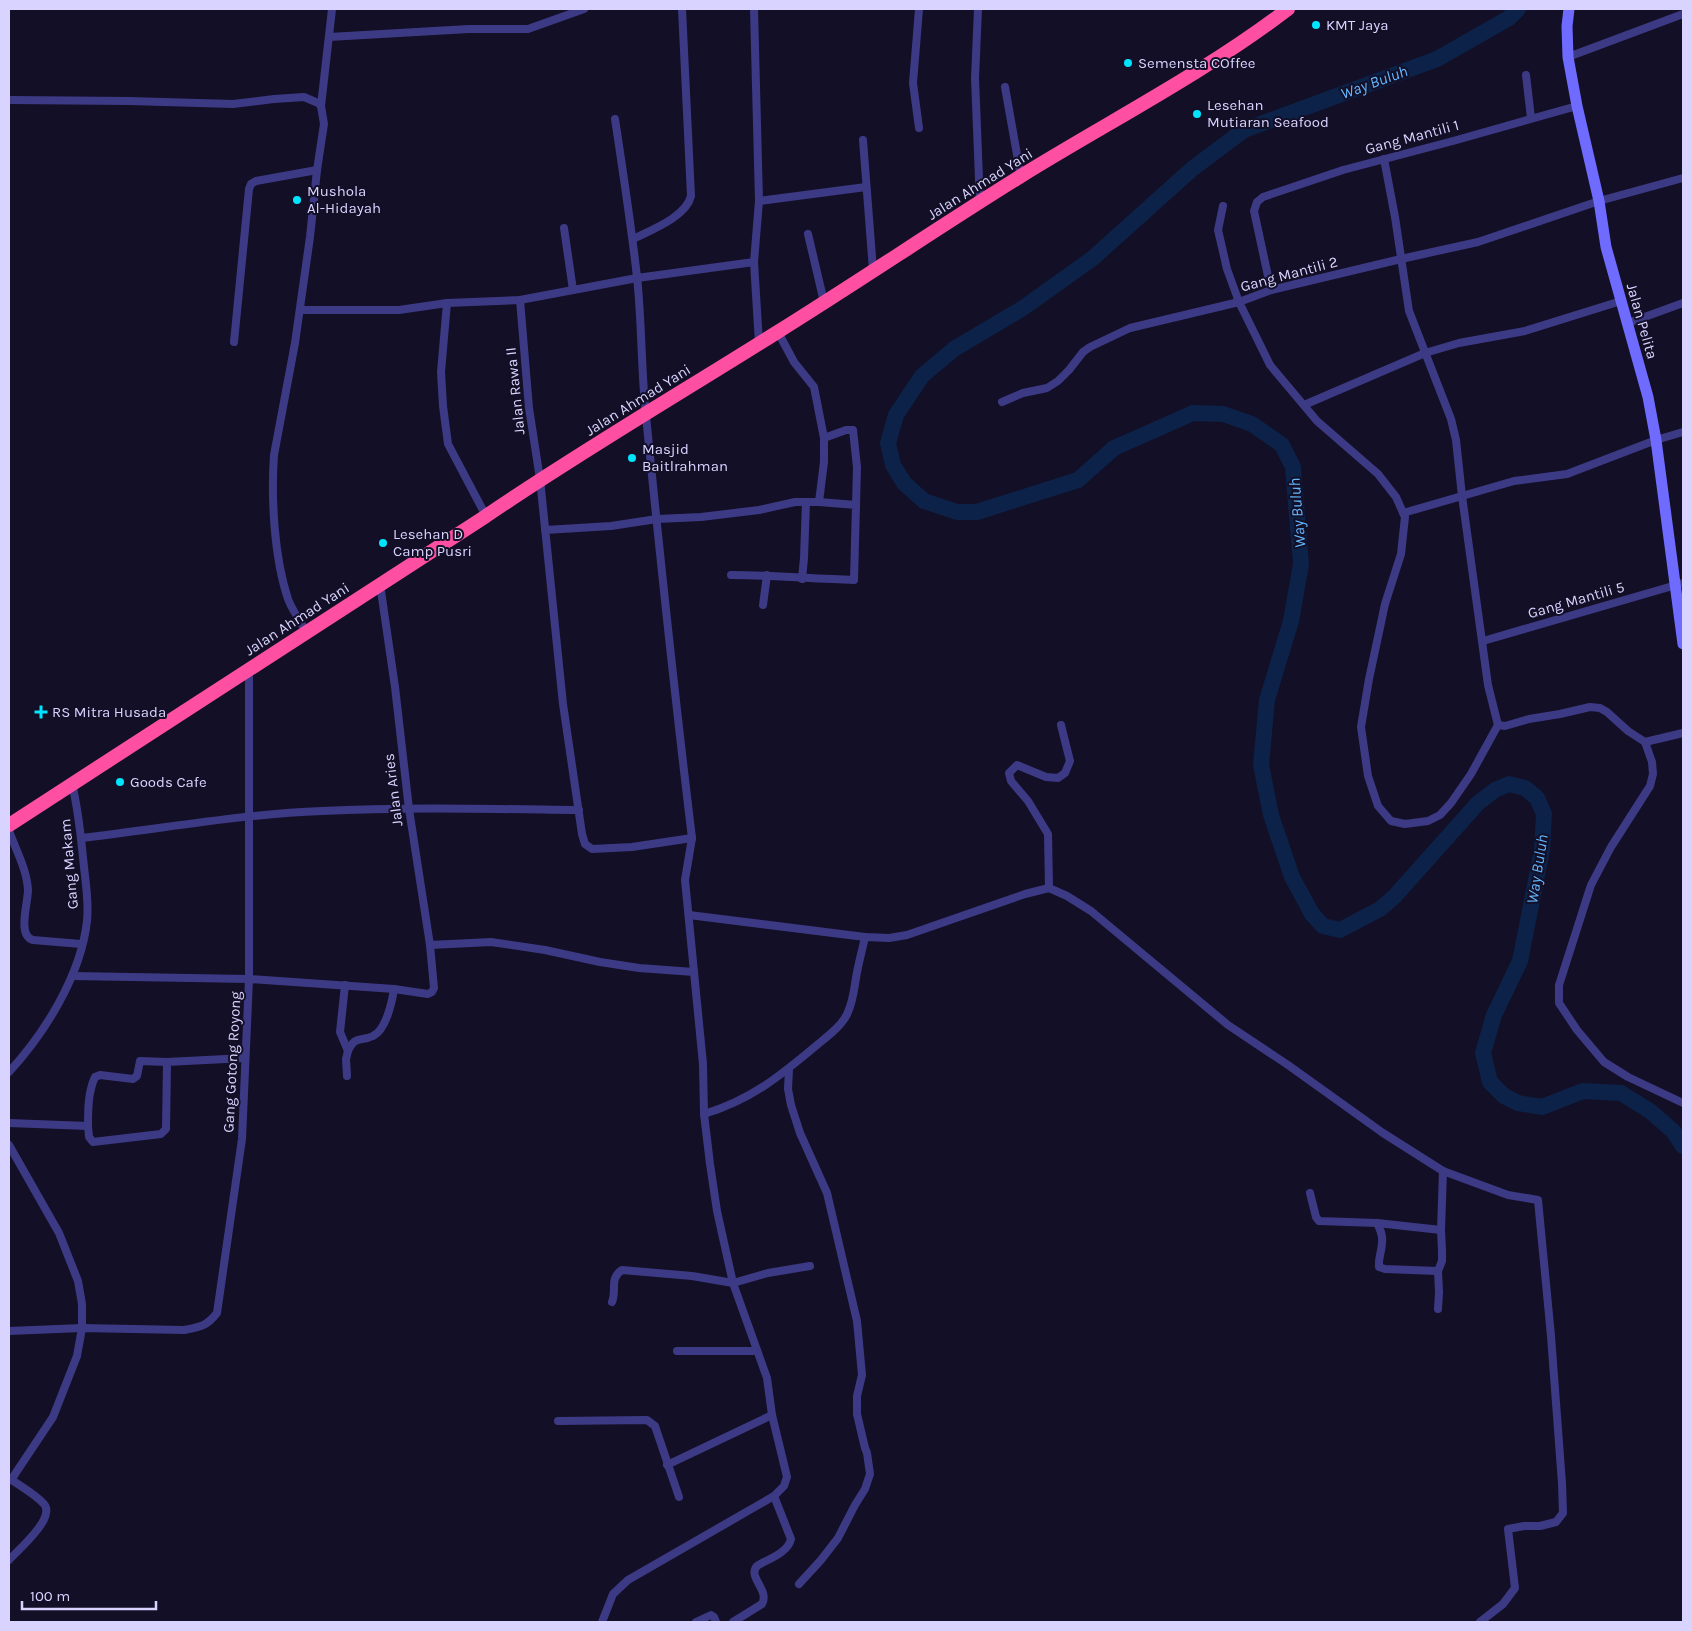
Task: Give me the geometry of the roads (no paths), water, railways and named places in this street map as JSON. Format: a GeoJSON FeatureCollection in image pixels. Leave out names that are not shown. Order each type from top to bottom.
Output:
{"type":"FeatureCollection","features":[{"type":"Feature","properties":{"kind":"highway","name":"Jalan Ahmad Yani"},"geometry":{"type":"LineString","coordinates":[[9,825],[486,516],[540,479],[778,332],[1021,177],[1224,56],[1288,9]]}},
{"type":"Feature","properties":{"kind":"street"},"geometry":{"type":"LineString","coordinates":[[306,632],[288,600],[279,561],[272,490],[274,455],[294,353],[310,237],[324,124],[321,106],[332,9]]}},
{"type":"Feature","properties":{"kind":"street"},"geometry":{"type":"LineString","coordinates":[[329,36],[469,29],[528,29],[584,9]]}},
{"type":"Feature","properties":{"kind":"street"},"geometry":{"type":"LineString","coordinates":[[633,239],[664,224],[686,207],[691,196],[682,9]]}},
{"type":"Feature","properties":{"kind":"street"},"geometry":{"type":"LineString","coordinates":[[754,9],[759,201],[754,262],[759,343]]}},
{"type":"Feature","properties":{"kind":"street"},"geometry":{"type":"LineString","coordinates":[[918,9],[913,83],[919,128]]}},
{"type":"Feature","properties":{"kind":"street"},"geometry":{"type":"LineString","coordinates":[[978,9],[975,78],[980,204]]}},
{"type":"Feature","properties":{"kind":"street","name":"Jalan Pelita"},"geometry":{"type":"LineString","coordinates":[[1569,9],[1566,26],[1568,57],[1577,106],[1599,201],[1606,247],[1648,397],[1656,440],[1680,584],[1683,644]]}},
{"type":"Feature","properties":{"kind":"street"},"geometry":{"type":"LineString","coordinates":[[1568,57],[1683,14]]}},
{"type":"Feature","properties":{"kind":"street"},"geometry":{"type":"LineString","coordinates":[[1526,74],[1531,118]]}},
{"type":"Feature","properties":{"kind":"street"},"geometry":{"type":"LineString","coordinates":[[1005,87],[1021,177]]}},
{"type":"Feature","properties":{"kind":"street"},"geometry":{"type":"LineString","coordinates":[[9,100],[233,104],[274,99],[304,98],[321,106]]}},
{"type":"Feature","properties":{"kind":"street","name":"Gang Mantili 1"},"geometry":{"type":"LineString","coordinates":[[1271,290],[1254,211],[1257,202],[1263,197],[1343,170],[1577,106]]}},
{"type":"Feature","properties":{"kind":"street"},"geometry":{"type":"LineString","coordinates":[[602,1622],[605,1610],[613,1594],[628,1580],[774,1496],[784,1486],[787,1477],[772,1415],[767,1378],[733,1283],[717,1210],[704,1114],[703,1064],[685,880],[692,838],[662,578],[646,414],[633,239],[615,119]]}},
{"type":"Feature","properties":{"kind":"street"},"geometry":{"type":"LineString","coordinates":[[863,140],[873,270]]}},
{"type":"Feature","properties":{"kind":"street"},"geometry":{"type":"LineString","coordinates":[[1223,206],[1218,230],[1227,269],[1239,302],[1270,365],[1317,421],[1378,474],[1396,497],[1405,517],[1401,554],[1386,604],[1369,679],[1361,726],[1368,776],[1378,806],[1391,821],[1405,824],[1428,821],[1440,815],[1452,803],[1471,774],[1498,725],[1488,686],[1456,440],[1451,418],[1409,311],[1384,159]]}},
{"type":"Feature","properties":{"kind":"street"},"geometry":{"type":"LineString","coordinates":[[234,342],[251,184],[256,181],[317,170]]}},
{"type":"Feature","properties":{"kind":"street","name":"Gang Mantili 2"},"geometry":{"type":"LineString","coordinates":[[1002,402],[1022,393],[1047,388],[1058,381],[1069,370],[1083,352],[1130,328],[1239,302],[1271,290],[1478,242],[1599,201],[1683,178]]}},
{"type":"Feature","properties":{"kind":"street"},"geometry":{"type":"LineString","coordinates":[[759,201],[866,187]]}},
{"type":"Feature","properties":{"kind":"street"},"geometry":{"type":"LineString","coordinates":[[564,228],[573,290]]}},
{"type":"Feature","properties":{"kind":"street"},"geometry":{"type":"LineString","coordinates":[[808,234],[824,302]]}},
{"type":"Feature","properties":{"kind":"street"},"geometry":{"type":"LineString","coordinates":[[300,310],[399,310],[447,303],[520,300],[637,278],[754,262]]}},
{"type":"Feature","properties":{"kind":"street","name":"Jalan Rawa II"},"geometry":{"type":"LineString","coordinates":[[520,300],[529,408],[540,479],[563,704],[585,844],[592,849],[632,847],[692,838]]}},
{"type":"Feature","properties":{"kind":"street"},"geometry":{"type":"LineString","coordinates":[[1304,405],[1425,353],[1460,343],[1525,331],[1621,301]]}},
{"type":"Feature","properties":{"kind":"street"},"geometry":{"type":"LineString","coordinates":[[447,303],[441,372],[448,444],[486,516]]}},
{"type":"Feature","properties":{"kind":"street"},"geometry":{"type":"LineString","coordinates":[[1628,323],[1683,303]]}},
{"type":"Feature","properties":{"kind":"street"},"geometry":{"type":"LineString","coordinates":[[778,332],[794,362],[814,387],[824,438],[824,462],[819,502]]}},
{"type":"Feature","properties":{"kind":"street"},"geometry":{"type":"LineString","coordinates":[[731,574],[767,575],[802,579],[854,580],[857,467],[853,430],[846,430],[824,438]]}},
{"type":"Feature","properties":{"kind":"street"},"geometry":{"type":"LineString","coordinates":[[1403,513],[1514,481],[1566,474],[1656,440],[1683,432]]}},
{"type":"Feature","properties":{"kind":"street"},"geometry":{"type":"LineString","coordinates":[[545,530],[611,526],[657,519],[728,514],[806,502],[856,505]]}},
{"type":"Feature","properties":{"kind":"street"},"geometry":{"type":"LineString","coordinates":[[802,579],[806,502]]}},
{"type":"Feature","properties":{"kind":"street"},"geometry":{"type":"LineString","coordinates":[[763,606],[767,575]]}},
{"type":"Feature","properties":{"kind":"street","name":"Jalan Aries"},"geometry":{"type":"LineString","coordinates":[[380,584],[395,688],[408,809],[430,945],[434,988],[428,994],[394,989]]}},
{"type":"Feature","properties":{"kind":"street","name":"Gang Mantili 5"},"geometry":{"type":"LineString","coordinates":[[1483,641],[1680,584]]}},
{"type":"Feature","properties":{"kind":"street","name":"Gang Gotong Royong"},"geometry":{"type":"LineString","coordinates":[[9,1331],[82,1328],[184,1330],[201,1327],[210,1323],[217,1314],[242,1138],[249,979],[249,669]]}},
{"type":"Feature","properties":{"kind":"street"},"geometry":{"type":"LineString","coordinates":[[1498,725],[1505,726],[1529,719],[1590,707],[1600,708],[1608,712],[1628,732],[1645,742],[1652,762],[1653,774],[1650,786],[1611,847],[1591,885],[1559,986],[1559,1003],[1577,1030],[1604,1062],[1628,1077],[1683,1103]]}},
{"type":"Feature","properties":{"kind":"street"},"geometry":{"type":"LineString","coordinates":[[1049,888],[1048,834],[1028,801],[1011,781],[1009,773],[1016,765],[1046,777],[1058,778],[1065,774],[1070,761],[1061,725]]}},
{"type":"Feature","properties":{"kind":"street"},"geometry":{"type":"LineString","coordinates":[[1645,742],[1683,733]]}},
{"type":"Feature","properties":{"kind":"street","name":"Gang Makam"},"geometry":{"type":"LineString","coordinates":[[9,1072],[28,1051],[72,976],[87,922],[88,902],[78,809],[72,784]]}},
{"type":"Feature","properties":{"kind":"street"},"geometry":{"type":"LineString","coordinates":[[81,838],[248,816],[321,811],[408,809],[579,810]]}},
{"type":"Feature","properties":{"kind":"street"},"geometry":{"type":"LineString","coordinates":[[9,831],[25,874],[28,890],[24,925],[25,935],[28,939],[33,940],[82,944]]}},
{"type":"Feature","properties":{"kind":"street"},"geometry":{"type":"LineString","coordinates":[[689,915],[865,937],[889,938],[907,935],[1025,894],[1049,888],[1067,896],[1091,911],[1228,1025],[1383,1133],[1444,1171],[1508,1196],[1538,1200],[1551,1336],[1562,1483],[1562,1513],[1556,1522],[1540,1526],[1508,1529],[1515,1588],[1503,1604],[1480,1622]]}},
{"type":"Feature","properties":{"kind":"street"},"geometry":{"type":"LineString","coordinates":[[704,1114],[727,1107],[761,1089],[789,1069],[828,1036],[848,1014],[855,994],[856,978],[865,937]]}},
{"type":"Feature","properties":{"kind":"street"},"geometry":{"type":"LineString","coordinates":[[430,945],[491,942],[639,968],[694,972]]}},
{"type":"Feature","properties":{"kind":"street"},"geometry":{"type":"LineString","coordinates":[[72,976],[249,979],[394,989],[390,1007],[378,1032],[372,1036],[354,1041],[348,1051],[346,1060],[347,1076]]}},
{"type":"Feature","properties":{"kind":"street"},"geometry":{"type":"LineString","coordinates":[[345,985],[340,1032],[348,1051]]}},
{"type":"Feature","properties":{"kind":"street"},"geometry":{"type":"LineString","coordinates":[[167,1062],[165,1132],[93,1142],[89,1137],[88,1104],[95,1077],[134,1079],[137,1076],[140,1061],[167,1062],[245,1058]]}},
{"type":"Feature","properties":{"kind":"street"},"geometry":{"type":"LineString","coordinates":[[789,1069],[788,1089],[791,1105],[800,1133],[827,1193],[857,1321],[862,1375],[857,1396],[857,1414],[867,1453],[870,1474],[866,1489],[855,1505],[838,1538],[799,1584]]}},
{"type":"Feature","properties":{"kind":"street"},"geometry":{"type":"LineString","coordinates":[[9,1124],[88,1126]]}},
{"type":"Feature","properties":{"kind":"street"},"geometry":{"type":"LineString","coordinates":[[9,1145],[61,1237],[78,1281],[82,1304],[82,1328],[77,1356],[53,1418],[10,1479],[45,1505],[48,1513],[45,1522],[9,1560]]}},
{"type":"Feature","properties":{"kind":"street"},"geometry":{"type":"LineString","coordinates":[[1438,1309],[1438,1271],[1442,1261],[1441,1230],[1444,1171]]}},
{"type":"Feature","properties":{"kind":"street"},"geometry":{"type":"LineString","coordinates":[[1310,1193],[1313,1208],[1319,1221],[1377,1223],[1441,1230]]}},
{"type":"Feature","properties":{"kind":"street"},"geometry":{"type":"LineString","coordinates":[[1377,1223],[1382,1232],[1382,1243],[1378,1260],[1379,1267],[1438,1271]]}},
{"type":"Feature","properties":{"kind":"street"},"geometry":{"type":"LineString","coordinates":[[612,1302],[614,1298],[614,1279],[616,1274],[622,1270],[692,1276],[733,1283],[810,1266]]}},
{"type":"Feature","properties":{"kind":"street"},"geometry":{"type":"LineString","coordinates":[[677,1351],[757,1351]]}},
{"type":"Feature","properties":{"kind":"street"},"geometry":{"type":"LineString","coordinates":[[667,1465],[772,1415]]}},
{"type":"Feature","properties":{"kind":"street"},"geometry":{"type":"LineString","coordinates":[[558,1421],[647,1420],[655,1426],[678,1497]]}},
{"type":"Feature","properties":{"kind":"street"},"geometry":{"type":"LineString","coordinates":[[733,1622],[762,1604],[765,1599],[764,1593],[754,1574],[754,1569],[790,1545],[791,1540],[774,1496]]}},
{"type":"Feature","properties":{"kind":"street"},"geometry":{"type":"LineString","coordinates":[[696,1622],[711,1615],[716,1622]]}},
{"type":"Feature","properties":{"kind":"waterway","name":"Way Buluh"},"geometry":{"type":"LineString","coordinates":[[1518,9],[1509,18],[1437,59],[1244,130],[1192,169],[1093,258],[1023,308],[954,349],[922,376],[896,415],[888,443],[893,465],[904,483],[924,501],[957,512],[977,512],[1078,480],[1114,448],[1193,413],[1223,414],[1252,424],[1282,445],[1293,467],[1301,564],[1291,621],[1267,700],[1261,765],[1271,815],[1292,877],[1312,914],[1323,926],[1340,930],[1380,909],[1394,897],[1478,803],[1495,790],[1509,784],[1525,788],[1537,798],[1544,814],[1542,850],[1520,961],[1494,1015],[1483,1053],[1490,1082],[1504,1096],[1518,1103],[1542,1107],[1583,1091],[1621,1093],[1650,1111],[1673,1131],[1683,1146]]}},
{"type":"Feature","properties":{"kind":"place","name":"KMT Jaya"},"geometry":{"type":"Point","coordinates":[1316,25]}},
{"type":"Feature","properties":{"kind":"place","name":"Semensta COffee"},"geometry":{"type":"Point","coordinates":[1128,63]}},
{"type":"Feature","properties":{"kind":"place","name":"Lesehan Mutiaran Seafood"},"geometry":{"type":"Point","coordinates":[1197,114]}},
{"type":"Feature","properties":{"kind":"place","name":"Mushola Al-Hidayah"},"geometry":{"type":"Point","coordinates":[297,200]}},
{"type":"Feature","properties":{"kind":"place","name":"Masjid Baitlrahman"},"geometry":{"type":"Point","coordinates":[632,458]}},
{"type":"Feature","properties":{"kind":"place","name":"Lesehan D Camp Pusri"},"geometry":{"type":"Point","coordinates":[383,543]}},
{"type":"Feature","properties":{"kind":"place","name":"RS Mitra Husada"},"geometry":{"type":"Point","coordinates":[41,712]}},
{"type":"Feature","properties":{"kind":"place","name":"Goods Cafe"},"geometry":{"type":"Point","coordinates":[120,782]}}]}
